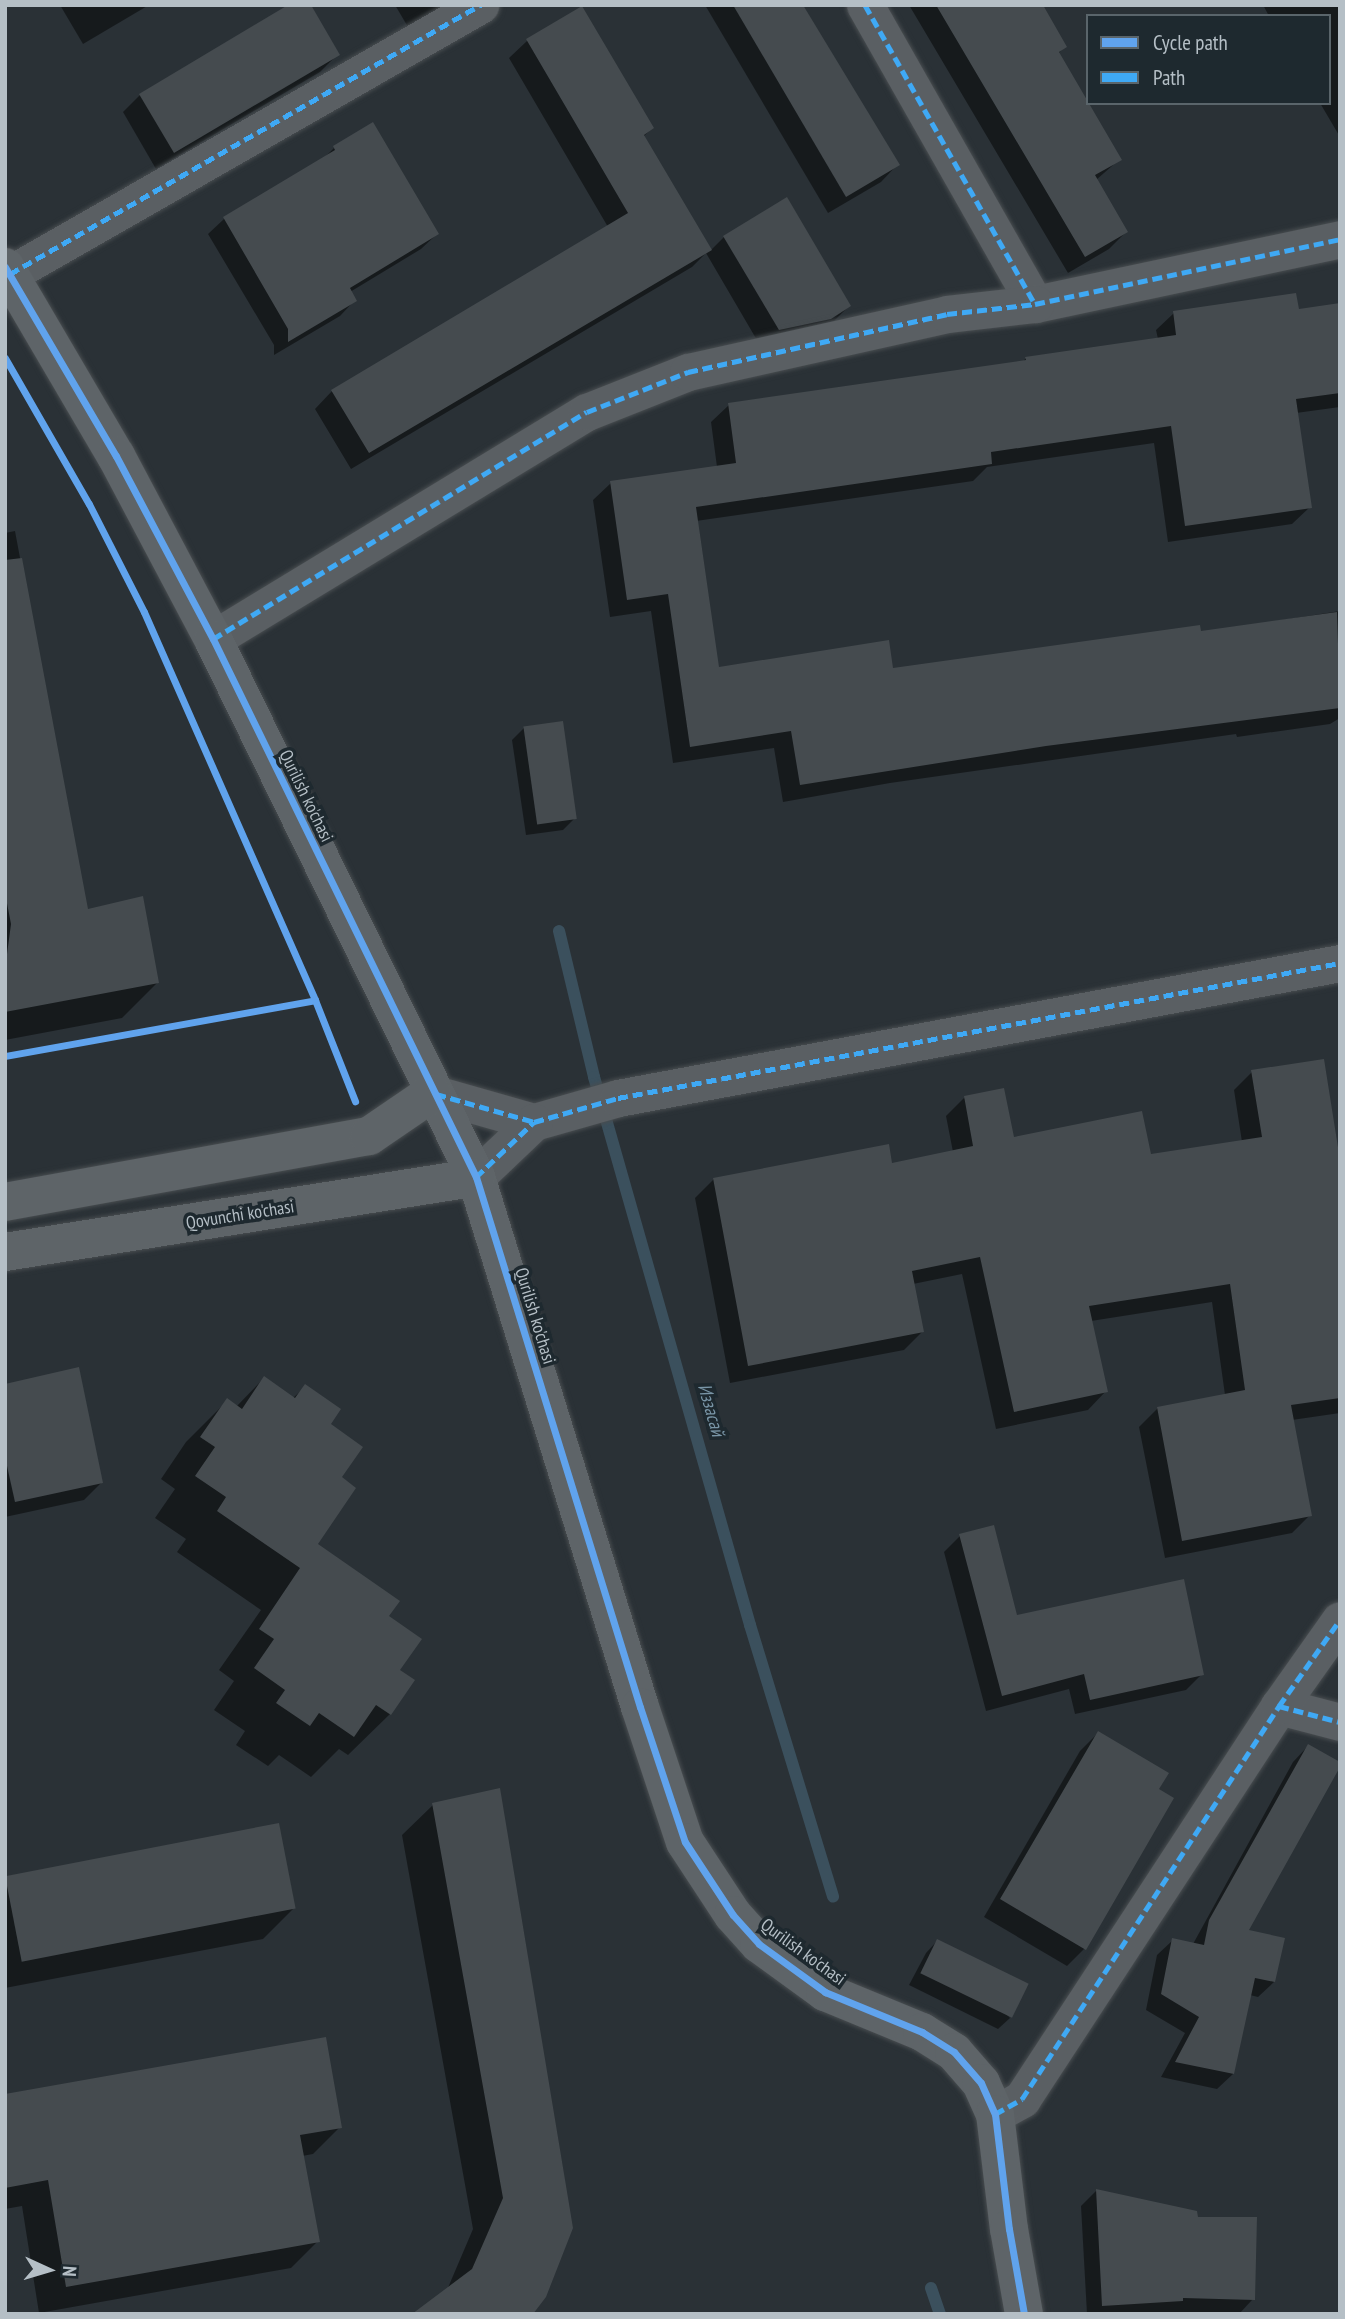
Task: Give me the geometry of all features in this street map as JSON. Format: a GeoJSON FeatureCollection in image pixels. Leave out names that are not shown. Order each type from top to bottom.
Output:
{"type":"FeatureCollection","features":[{"type":"Feature","properties":{"kind":"street"},"geometry":{"type":"LineString","coordinates":[[8,270],[480,5]]}},
{"type":"Feature","properties":{"kind":"street"},"geometry":{"type":"LineString","coordinates":[[865,5],[1035,304]]}},
{"type":"Feature","properties":{"kind":"street"},"geometry":{"type":"LineString","coordinates":[[213,639],[587,412],[688,372],[947,314],[1035,304],[1340,239]]}},
{"type":"Feature","properties":{"kind":"street","name":"Qurilish ko'chasi"},"geometry":{"type":"LineString","coordinates":[[8,270],[116,456],[213,639],[432,1093],[476,1177],[640,1707],[685,1842],[733,1915],[759,1944],[825,1992],[922,2032],[954,2052],[981,2083],[995,2114],[1009,2229],[1024,2314]]}},
{"type":"Feature","properties":{"kind":"street"},"geometry":{"type":"LineString","coordinates":[[476,1177],[534,1122],[618,1098],[1340,963]]}},
{"type":"Feature","properties":{"kind":"street"},"geometry":{"type":"LineString","coordinates":[[5,1202],[369,1136],[432,1093],[534,1122]]}},
{"type":"Feature","properties":{"kind":"street","name":"Qovunchi ko'chasi"},"geometry":{"type":"LineString","coordinates":[[5,1252],[476,1177]]}},
{"type":"Feature","properties":{"kind":"street"},"geometry":{"type":"LineString","coordinates":[[995,2114],[1022,2099],[1279,1706],[1340,1620]]}},
{"type":"Feature","properties":{"kind":"street"},"geometry":{"type":"LineString","coordinates":[[1279,1706],[1340,1722]]}},
{"type":"Feature","properties":{"kind":"building"},"geometry":{"type":"Polygon","coordinates":[[[288,5],[311,5],[340,55],[174,153],[139,94],[288,5]]]}},
{"type":"Feature","properties":{"kind":"building"},"geometry":{"type":"Polygon","coordinates":[[[733,5],[803,5],[900,165],[846,197],[733,5]]]}},
{"type":"Feature","properties":{"kind":"building"},"geometry":{"type":"Polygon","coordinates":[[[936,5],[1043,5],[1067,47],[1059,52],[1086,98],[1086,105],[1090,105],[1122,160],[1095,175],[1128,232],[1085,257],[936,5]]]}},
{"type":"Feature","properties":{"kind":"building"},"geometry":{"type":"Polygon","coordinates":[[[582,6],[654,128],[644,135],[712,250],[369,453],[331,390],[628,213],[526,39],[582,6]]]}},
{"type":"Feature","properties":{"kind":"building"},"geometry":{"type":"Polygon","coordinates":[[[373,122],[439,234],[350,288],[357,301],[288,342],[288,329],[223,217],[335,150],[333,146],[373,122]]]}},
{"type":"Feature","properties":{"kind":"building"},"geometry":{"type":"Polygon","coordinates":[[[787,197],[851,306],[831,319],[779,330],[723,236],[787,197]]]}},
{"type":"Feature","properties":{"kind":"building"},"geometry":{"type":"Polygon","coordinates":[[[1296,293],[1299,309],[1340,303],[1340,393],[1296,399],[1312,508],[1185,526],[1171,426],[991,452],[992,464],[696,507],[719,667],[889,640],[893,668],[1200,625],[1201,631],[1337,612],[1340,708],[1046,746],[800,785],[791,731],[690,747],[668,594],[627,600],[610,481],[736,463],[728,403],[1026,360],[1025,357],[1176,335],[1173,311],[1296,293]]]}},
{"type":"Feature","properties":{"kind":"building"},"geometry":{"type":"Polygon","coordinates":[[[22,558],[88,909],[143,896],[159,983],[5,1012],[5,969],[11,924],[5,893],[5,560],[22,558]]]}},
{"type":"Feature","properties":{"kind":"building"},"geometry":{"type":"Polygon","coordinates":[[[563,721],[577,819],[537,825],[523,727],[563,721]]]}},
{"type":"Feature","properties":{"kind":"building"},"geometry":{"type":"Polygon","coordinates":[[[1324,1059],[1340,1160],[1340,1398],[1291,1405],[1312,1516],[1182,1541],[1157,1407],[1245,1390],[1230,1284],[1089,1306],[1108,1392],[1014,1412],[980,1257],[912,1271],[924,1332],[748,1366],[713,1178],[889,1144],[892,1163],[973,1146],[964,1096],[1004,1088],[1014,1137],[1142,1111],[1151,1154],[1262,1137],[1251,1070],[1324,1059]]]}},
{"type":"Feature","properties":{"kind":"building"},"geometry":{"type":"Polygon","coordinates":[[[79,1367],[103,1483],[15,1502],[5,1457],[5,1384],[79,1367]]]}},
{"type":"Feature","properties":{"kind":"building"},"geometry":{"type":"Polygon","coordinates":[[[264,1376],[295,1398],[305,1384],[341,1409],[331,1424],[363,1447],[342,1477],[356,1488],[318,1544],[400,1601],[389,1616],[422,1639],[400,1670],[415,1680],[391,1715],[376,1705],[354,1737],[319,1713],[310,1726],[276,1703],[285,1690],[254,1668],[274,1639],[259,1629],[300,1568],[217,1511],[226,1497],[195,1476],[215,1447],[200,1437],[227,1398],[242,1409],[264,1376]]]}},
{"type":"Feature","properties":{"kind":"building"},"geometry":{"type":"Polygon","coordinates":[[[994,1525],[1017,1615],[1184,1579],[1204,1675],[1090,1700],[1084,1674],[1002,1696],[959,1534],[994,1525]]]}},
{"type":"Feature","properties":{"kind":"building"},"geometry":{"type":"Polygon","coordinates":[[[1098,1731],[1169,1773],[1159,1789],[1174,1798],[1086,1950],[1000,1899],[1098,1731]]]}},
{"type":"Feature","properties":{"kind":"building"},"geometry":{"type":"Polygon","coordinates":[[[1308,1744],[1340,1762],[1340,1767],[1249,1930],[1285,1938],[1275,1982],[1255,1978],[1234,2074],[1175,2062],[1199,2017],[1161,1994],[1172,1938],[1204,1945],[1209,1920],[1308,1744]]]}},
{"type":"Feature","properties":{"kind":"building"},"geometry":{"type":"Polygon","coordinates":[[[500,1788],[573,2228],[546,2297],[533,2314],[412,2314],[472,2269],[503,2198],[432,1803],[500,1788]]]}},
{"type":"Feature","properties":{"kind":"building"},"geometry":{"type":"Polygon","coordinates":[[[279,1823],[296,1908],[22,1962],[5,1876],[279,1823]]]}},
{"type":"Feature","properties":{"kind":"building"},"geometry":{"type":"Polygon","coordinates":[[[937,1939],[1029,1984],[1012,2018],[920,1973],[937,1939]]]}},
{"type":"Feature","properties":{"kind":"building"},"geometry":{"type":"Polygon","coordinates":[[[326,2037],[342,2128],[300,2135],[320,2242],[66,2287],[48,2180],[5,2188],[5,2094],[326,2037]]]}},
{"type":"Feature","properties":{"kind":"building"},"geometry":{"type":"Polygon","coordinates":[[[1096,2189],[1197,2211],[1198,2217],[1257,2217],[1255,2300],[1183,2298],[1183,2301],[1102,2306],[1096,2189]]]}},
{"type":"Feature","properties":{"kind":"waterway","name":"Иззасай"},"geometry":{"type":"LineString","coordinates":[[559,931],[594,1077],[750,1625],[833,1897]]}},
{"type":"Feature","properties":{"kind":"waterway","name":"Иззасай"},"geometry":{"type":"LineString","coordinates":[[931,2288],[940,2314]]}},
{"type":"Feature","properties":{"kind":"marked path"},"geometry":{"type":"LineString","coordinates":[[10,274],[480,5]]}},
{"type":"Feature","properties":{"kind":"marked path"},"geometry":{"type":"LineString","coordinates":[[865,5],[1035,304],[1340,239]]}},
{"type":"Feature","properties":{"kind":"marked path"},"geometry":{"type":"LineString","coordinates":[[213,639],[587,412],[688,372],[947,314],[1035,304]]}},
{"type":"Feature","properties":{"kind":"marked path"},"geometry":{"type":"LineString","coordinates":[[436,1094],[534,1122],[618,1098],[1340,963]]}},
{"type":"Feature","properties":{"kind":"marked path"},"geometry":{"type":"LineString","coordinates":[[476,1177],[534,1122]]}},
{"type":"Feature","properties":{"kind":"marked path"},"geometry":{"type":"LineString","coordinates":[[995,2114],[1022,2099],[1279,1706],[1340,1620]]}},
{"type":"Feature","properties":{"kind":"marked path"},"geometry":{"type":"LineString","coordinates":[[1279,1706],[1340,1722]]}},
{"type":"Feature","properties":{"kind":"cycle path"},"geometry":{"type":"LineString","coordinates":[[5,267],[116,456],[213,639],[476,1177],[640,1707],[685,1842],[733,1915],[759,1944],[825,1992],[922,2032],[954,2052],[981,2083],[995,2114],[1009,2229],[1024,2314]]}},
{"type":"Feature","properties":{"kind":"cycle path"},"geometry":{"type":"LineString","coordinates":[[5,358],[89,504],[144,612],[315,1000],[355,1101]]}},
{"type":"Feature","properties":{"kind":"cycle path"},"geometry":{"type":"LineString","coordinates":[[5,1056],[315,1000]]}}]}
